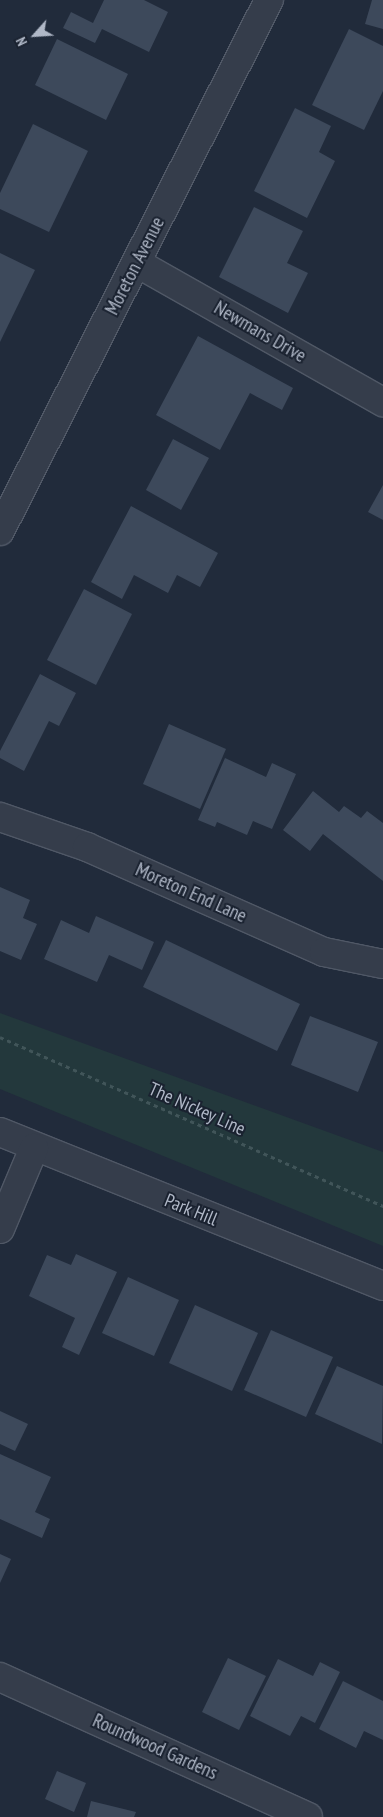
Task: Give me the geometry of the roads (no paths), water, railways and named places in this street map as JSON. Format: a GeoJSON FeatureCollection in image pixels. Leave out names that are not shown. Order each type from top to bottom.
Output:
{"type":"FeatureCollection","features":[{"type":"Feature","properties":{"kind":"street","name":"Moreton Avenue"},"geometry":{"type":"LineString","coordinates":[[0,530],[269,0]]}},
{"type":"Feature","properties":{"kind":"street","name":"Newmans Drive"},"geometry":{"type":"LineString","coordinates":[[137,262],[383,402]]}},
{"type":"Feature","properties":{"kind":"street","name":"Moreton End Lane"},"geometry":{"type":"LineString","coordinates":[[0,817],[87,847],[324,952],[383,964]]}},
{"type":"Feature","properties":{"kind":"street","name":"Park Hill"},"geometry":{"type":"LineString","coordinates":[[0,1132],[34,1148],[383,1286]]}},
{"type":"Feature","properties":{"kind":"street"},"geometry":{"type":"LineString","coordinates":[[0,1229],[34,1148]]}},
{"type":"Feature","properties":{"kind":"street","name":"Roundwood Gardens"},"geometry":{"type":"LineString","coordinates":[[0,1677],[308,1817]]}}]}
